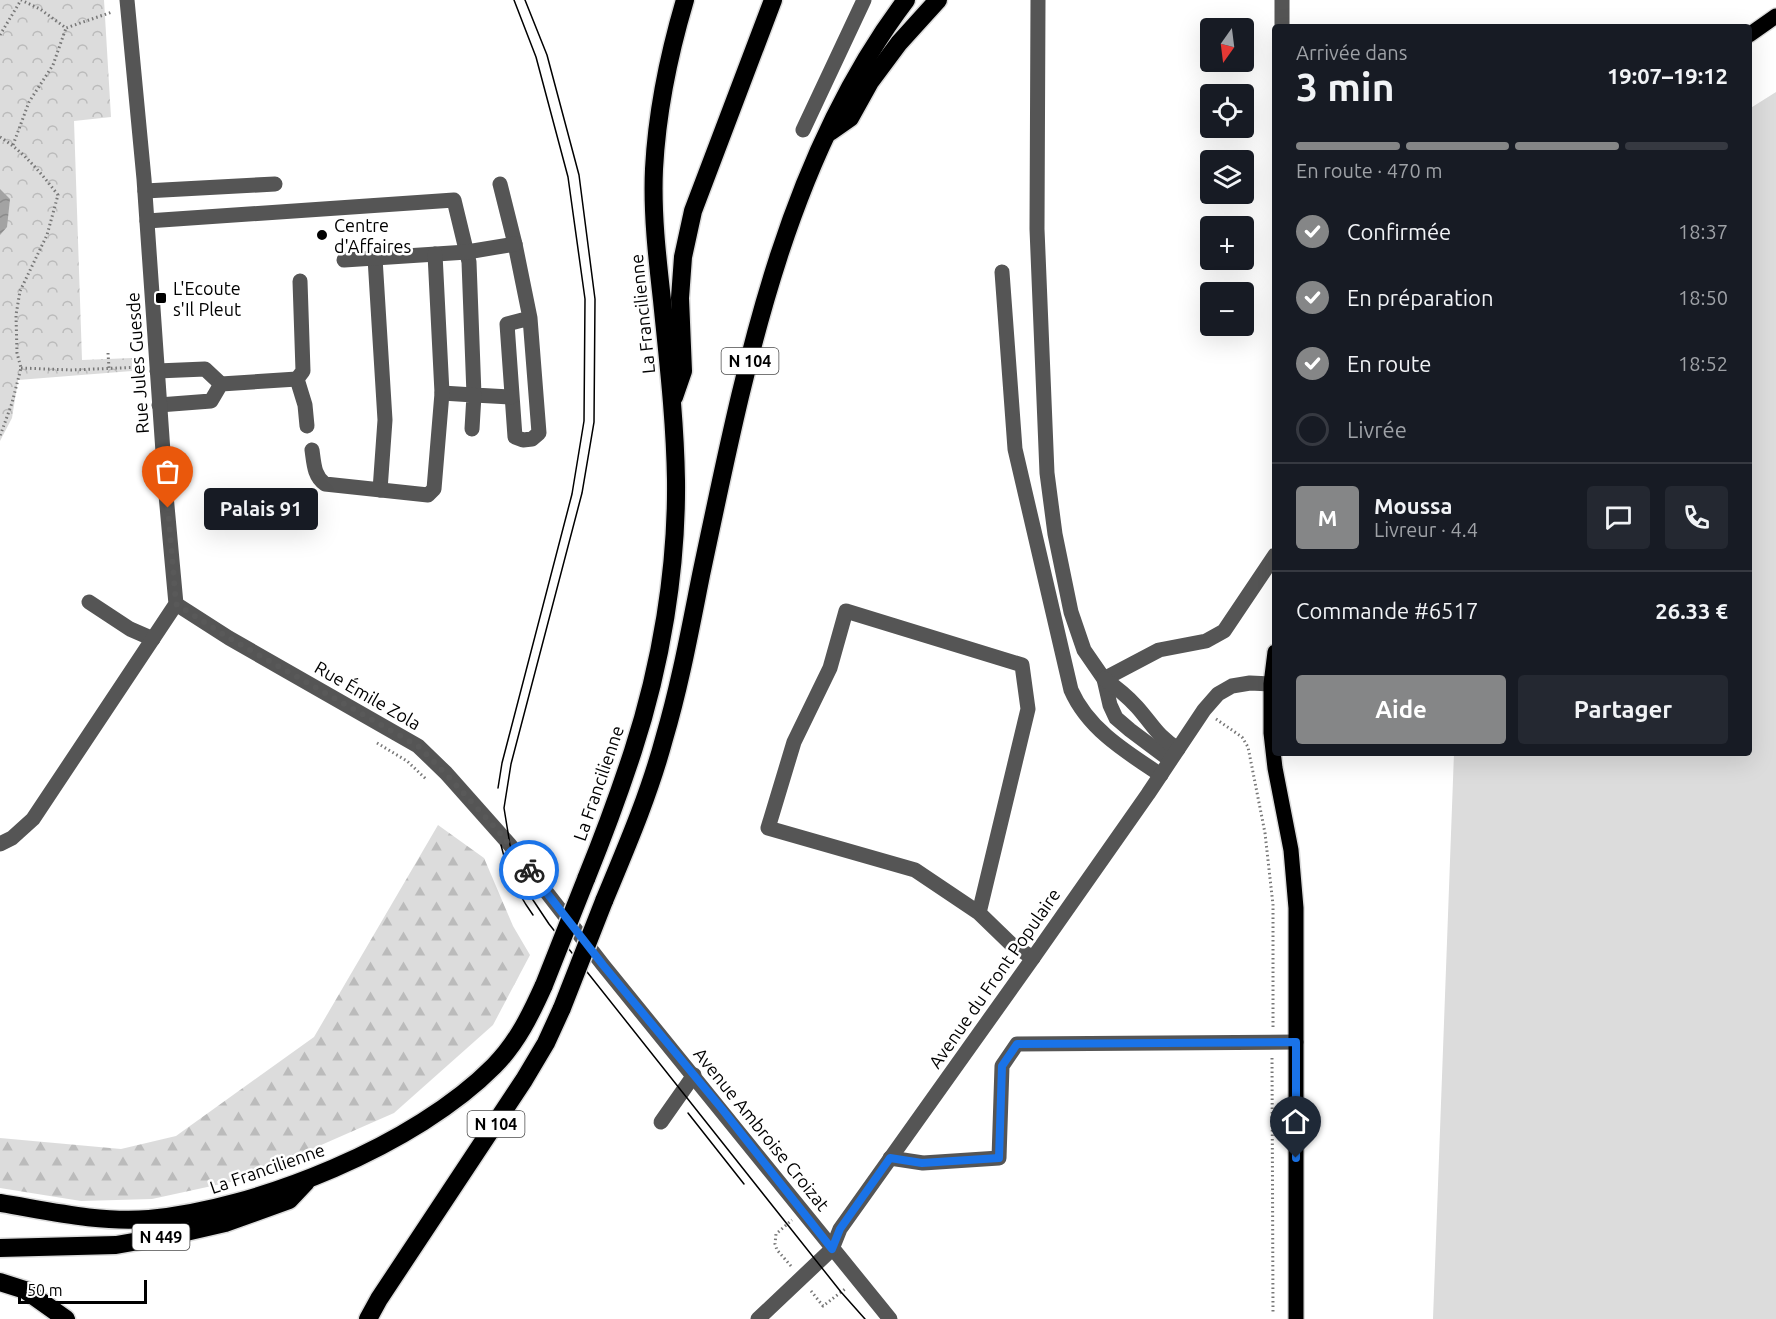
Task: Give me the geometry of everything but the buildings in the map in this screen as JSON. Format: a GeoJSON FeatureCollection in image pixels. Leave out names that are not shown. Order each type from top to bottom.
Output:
{"type":"FeatureCollection","features":[{"type":"Feature","properties":{"kind":"highway","name":"La Francilienne"},"geometry":{"type":"LineString","coordinates":[[0,1203],[80,1217],[118,1220],[148,1219],[216,1209],[309,1179],[391,1140],[435,1114],[460,1096],[495,1065],[524,1027],[544,985],[634,750],[661,640],[669,592],[676,482],[673,398],[668,370],[656,236],[654,170],[665,81],[685,0]]}},
{"type":"Feature","properties":{"kind":"highway"},"geometry":{"type":"LineString","coordinates":[[673,398],[683,371],[680,298],[683,257],[693,211],[773,0]]}},
{"type":"Feature","properties":{"kind":"highway","name":"N 104"},"geometry":{"type":"LineString","coordinates":[[368,1319],[524,1080],[546,1043],[562,1008],[637,823],[665,737],[682,670],[726,456],[757,333],[788,229],[824,136],[882,31],[906,0]]}},
{"type":"Feature","properties":{"kind":"highway"},"geometry":{"type":"LineString","coordinates":[[824,136],[850,118],[870,82],[899,43],[938,0]]}},
{"type":"Feature","properties":{"kind":"highway","name":"N 449"},"geometry":{"type":"LineString","coordinates":[[0,1248],[116,1245],[173,1235],[225,1223],[289,1200],[309,1179]]}},
{"type":"Feature","properties":{"kind":"highway"},"geometry":{"type":"LineString","coordinates":[[0,1282],[26,1290],[66,1319]]}},
{"type":"Feature","properties":{"kind":"main road"},"geometry":{"type":"LineString","coordinates":[[1752,33],[1776,16]]}},
{"type":"Feature","properties":{"kind":"main road"},"geometry":{"type":"LineString","coordinates":[[1272,676],[1270,706],[1272,748]]}},
{"type":"Feature","properties":{"kind":"main road"},"geometry":{"type":"LineString","coordinates":[[1273,756],[1294,872],[1296,1319]]}},
{"type":"Feature","properties":{"kind":"street"},"geometry":{"type":"LineString","coordinates":[[803,130],[864,0]]}},
{"type":"Feature","properties":{"kind":"street"},"geometry":{"type":"LineString","coordinates":[[1038,0],[1037,229],[1047,473],[1055,534],[1071,612],[1084,650],[1104,679],[1120,690],[1137,707],[1174,755]]}},
{"type":"Feature","properties":{"kind":"street"},"geometry":{"type":"LineString","coordinates":[[1282,0],[1282,24]]}},
{"type":"Feature","properties":{"kind":"street","name":"Rue Jules Guesde"},"geometry":{"type":"LineString","coordinates":[[127,3],[145,191],[159,405],[176,604]]}},
{"type":"Feature","properties":{"kind":"street"},"geometry":{"type":"LineString","coordinates":[[145,191],[275,184]]}},
{"type":"Feature","properties":{"kind":"street"},"geometry":{"type":"LineString","coordinates":[[500,184],[530,318],[538,433],[532,439],[523,440],[515,437],[507,324],[530,318]]}},
{"type":"Feature","properties":{"kind":"street"},"geometry":{"type":"LineString","coordinates":[[147,221],[454,200],[467,252],[471,284],[474,395],[472,429]]}},
{"type":"Feature","properties":{"kind":"street"},"geometry":{"type":"LineString","coordinates":[[344,260],[467,252],[515,244]]}},
{"type":"Feature","properties":{"kind":"street"},"geometry":{"type":"LineString","coordinates":[[312,450],[315,471],[319,480],[325,484],[428,495],[434,489],[442,393],[435,254]]}},
{"type":"Feature","properties":{"kind":"street"},"geometry":{"type":"LineString","coordinates":[[375,258],[385,420],[380,490]]}},
{"type":"Feature","properties":{"kind":"street"},"geometry":{"type":"LineString","coordinates":[[1002,272],[1015,449],[1071,690],[1078,707],[1093,725],[1161,775]]}},
{"type":"Feature","properties":{"kind":"street"},"geometry":{"type":"LineString","coordinates":[[157,369],[206,369],[221,384],[297,379],[303,371],[300,281]]}},
{"type":"Feature","properties":{"kind":"street"},"geometry":{"type":"LineString","coordinates":[[297,379],[305,405],[307,426]]}},
{"type":"Feature","properties":{"kind":"street"},"geometry":{"type":"LineString","coordinates":[[159,405],[211,401],[221,384]]}},
{"type":"Feature","properties":{"kind":"street"},"geometry":{"type":"LineString","coordinates":[[442,393],[512,397]]}},
{"type":"Feature","properties":{"kind":"street"},"geometry":{"type":"LineString","coordinates":[[1104,679],[1159,650],[1206,641],[1218,636],[1224,631],[1272,559]]}},
{"type":"Feature","properties":{"kind":"street"},"geometry":{"type":"LineString","coordinates":[[89,602],[130,629],[153,639]]}},
{"type":"Feature","properties":{"kind":"street"},"geometry":{"type":"LineString","coordinates":[[0,844],[12,838],[33,819],[176,604]]}},
{"type":"Feature","properties":{"kind":"street","name":"Rue Émile Zola"},"geometry":{"type":"LineString","coordinates":[[176,604],[229,638],[418,746],[499,832],[603,965]]}},
{"type":"Feature","properties":{"kind":"street"},"geometry":{"type":"LineString","coordinates":[[979,913],[1028,709],[1022,665],[846,611],[830,668],[794,742],[768,828],[915,870],[979,913],[1011,944],[1033,958]]}},
{"type":"Feature","properties":{"kind":"street"},"geometry":{"type":"LineString","coordinates":[[1104,679],[1110,705],[1116,718],[1130,730],[1174,755]]}},
{"type":"Feature","properties":{"kind":"street","name":"Avenue du Front Populaire"},"geometry":{"type":"LineString","coordinates":[[758,1319],[832,1249],[840,1229],[1033,958],[1204,710],[1218,694],[1232,686],[1250,683],[1271,684]]}},
{"type":"Feature","properties":{"kind":"street","name":"Avenue Ambroise Croizat"},"geometry":{"type":"LineString","coordinates":[[603,965],[890,1319]]}},
{"type":"Feature","properties":{"kind":"street"},"geometry":{"type":"LineString","coordinates":[[890,1158],[922,1163],[999,1158],[1002,1066],[1017,1044],[1296,1042]]}},
{"type":"Feature","properties":{"kind":"street"},"geometry":{"type":"LineString","coordinates":[[661,1122],[694,1076]]}},
{"type":"Feature","properties":{"kind":"path"},"geometry":{"type":"LineString","coordinates":[[0,35],[21,0],[40,9],[66,28]]}},
{"type":"Feature","properties":{"kind":"path"},"geometry":{"type":"LineString","coordinates":[[13,145],[29,102],[53,65],[66,28],[127,3]]}},
{"type":"Feature","properties":{"kind":"path"},"geometry":{"type":"LineString","coordinates":[[0,137],[13,145],[36,167],[58,195],[47,235],[20,291],[16,315],[17,353],[21,368],[0,436]]}},
{"type":"Feature","properties":{"kind":"path"},"geometry":{"type":"LineString","coordinates":[[108,354],[109,368]]}},
{"type":"Feature","properties":{"kind":"path"},"geometry":{"type":"LineString","coordinates":[[21,368],[157,369]]}},
{"type":"Feature","properties":{"kind":"path"},"geometry":{"type":"LineString","coordinates":[[1212,716],[1242,737],[1248,747],[1265,833],[1273,905],[1273,1312]]}},
{"type":"Feature","properties":{"kind":"path"},"geometry":{"type":"LineString","coordinates":[[377,743],[407,761],[433,785]]}},
{"type":"Feature","properties":{"kind":"path"},"geometry":{"type":"LineString","coordinates":[[794,1218],[776,1234],[775,1244],[795,1273]]}},
{"type":"Feature","properties":{"kind":"path"},"geometry":{"type":"LineString","coordinates":[[807,1287],[823,1306],[849,1286]]}},
{"type":"Feature","properties":{"kind":"green space"},"geometry":{"type":"Polygon","coordinates":[[[0,0],[104,0],[111,117],[74,121],[82,360],[132,358],[132,371],[18,380],[12,418],[0,441],[0,0]]]}},
{"type":"Feature","properties":{"kind":"green space"},"geometry":{"type":"Polygon","coordinates":[[[1776,92],[1776,1319],[1433,1319],[1454,756],[1752,756],[1752,107],[1776,92]]]}},
{"type":"Feature","properties":{"kind":"green space"},"geometry":{"type":"Polygon","coordinates":[[[438,825],[484,858],[513,926],[530,955],[493,1025],[394,1113],[244,1179],[152,1199],[81,1201],[0,1188],[0,1138],[121,1149],[176,1136],[314,1037],[438,825]]]}},
{"type":"Feature","properties":{"kind":"water"},"geometry":{"type":"Polygon","coordinates":[[[0,189],[10,199],[7,227],[0,235],[0,189]]]}},
{"type":"Feature","properties":{"kind":"tram line"},"geometry":{"type":"LineString","coordinates":[[498,788],[502,763],[572,494],[584,421],[585,299],[568,177],[536,57],[514,0]]}},
{"type":"Feature","properties":{"kind":"tram line"},"geometry":{"type":"LineString","coordinates":[[525,0],[547,55],[579,175],[595,299],[594,422],[582,493],[511,764],[504,808],[510,845],[525,888],[549,924],[841,1292],[865,1319]]}},
{"type":"Feature","properties":{"kind":"tram line"},"geometry":{"type":"LineString","coordinates":[[501,845],[513,882],[533,915]]}},
{"type":"Feature","properties":{"kind":"tram line"},"geometry":{"type":"LineString","coordinates":[[688,1113],[744,1184]]}},
{"type":"Feature","properties":{"kind":"way so far"},"geometry":{"type":"LineString","coordinates":[[168,508],[176,604],[229,638],[418,746],[499,832],[529,870]]}},
{"type":"Feature","properties":{"kind":"place","name":"Centre d'Affaires"},"geometry":{"type":"Point","coordinates":[322,235]}},
{"type":"Feature","properties":{"kind":"place","name":"L'Ecoute s'Il Pleut"},"geometry":{"type":"Point","coordinates":[161,298]}},
{"type":"Feature","properties":{"kind":"place","name":"Palais 91"},"geometry":{"type":"Point","coordinates":[168,508]}},
{"type":"Feature","properties":{"kind":"route"},"geometry":{"type":"LineString","coordinates":[[529,870],[832,1249],[840,1229],[890,1158],[922,1163],[999,1158],[1002,1066],[1017,1044],[1296,1042],[1296,1158]]}}]}
